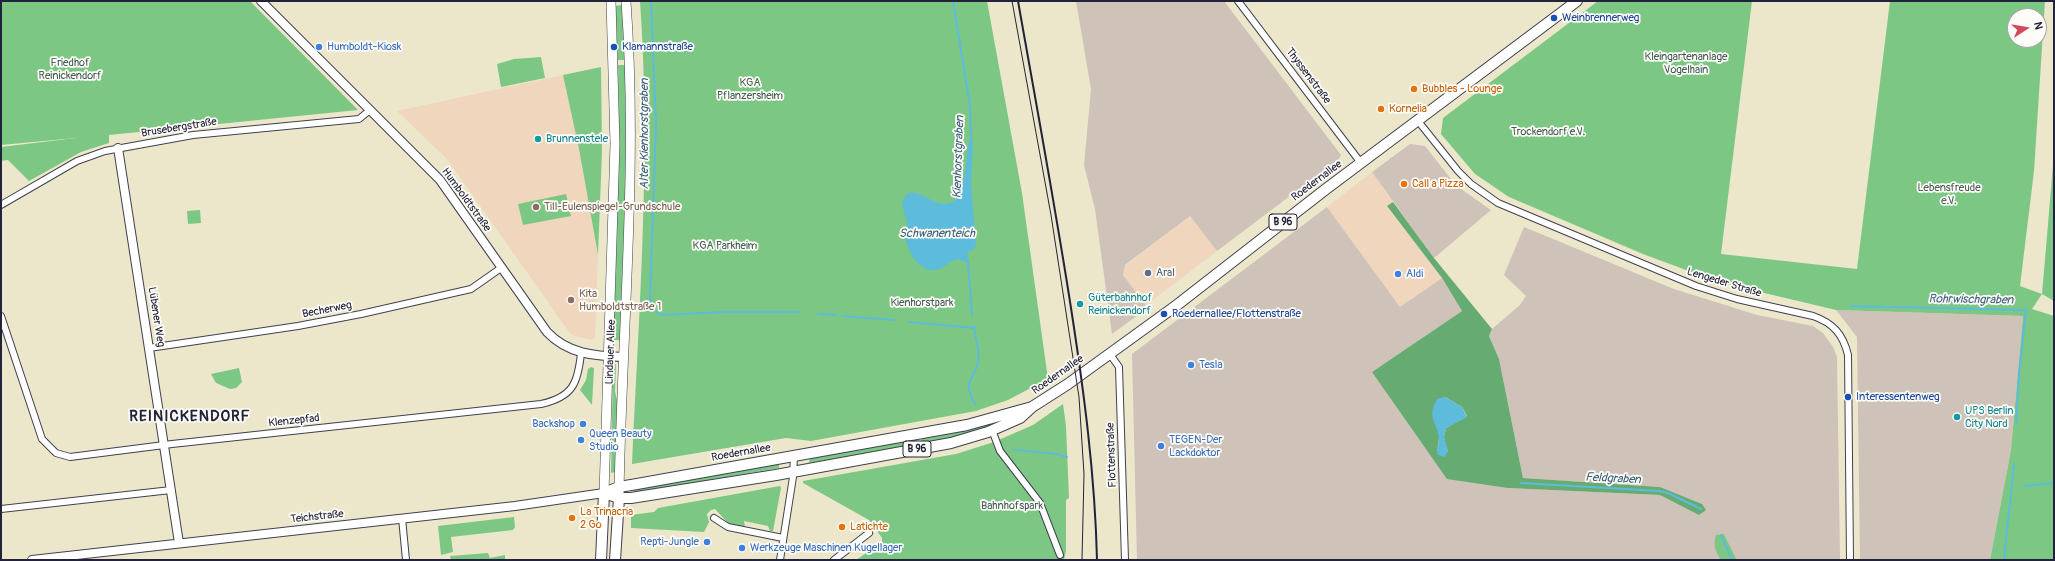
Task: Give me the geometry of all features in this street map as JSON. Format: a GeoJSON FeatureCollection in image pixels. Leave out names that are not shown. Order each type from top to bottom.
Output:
{"type":"FeatureCollection","features":[{"type":"Feature","properties":{"kind":"main road","name":"Lindauer Allee"},"geometry":{"type":"LineString","coordinates":[[601,560],[616,123],[611,1]]}},
{"type":"Feature","properties":{"kind":"main road","name":"Lindauer Allee"},"geometry":{"type":"LineString","coordinates":[[615,560],[619,498],[630,153],[630,69],[626,1]]}},
{"type":"Feature","properties":{"kind":"main road","name":"Roedernallee"},"geometry":{"type":"LineString","coordinates":[[619,498],[634,498],[951,443],[992,430],[1020,418],[1032,407],[1068,384],[1177,305],[1361,163],[1577,1]]}},
{"type":"Feature","properties":{"kind":"main road","name":"Roedernallee"},"geometry":{"type":"LineString","coordinates":[[619,487],[967,425],[1016,410],[1032,407]]}},
{"type":"Feature","properties":{"kind":"main road","name":"B 96"},"geometry":{"type":"LineString","coordinates":[[604,493],[619,487]]}},
{"type":"Feature","properties":{"kind":"main road","name":"B 96"},"geometry":{"type":"LineString","coordinates":[[604,493],[619,498]]}},
{"type":"Feature","properties":{"kind":"street","name":"Humboldtstraße"},"geometry":{"type":"LineString","coordinates":[[261,1],[440,180],[547,332],[564,346],[581,353],[623,357]]}},
{"type":"Feature","properties":{"kind":"street","name":"Thyssenstraße"},"geometry":{"type":"LineString","coordinates":[[1238,1],[1361,163]]}},
{"type":"Feature","properties":{"kind":"street","name":"Brusebergstraße"},"geometry":{"type":"LineString","coordinates":[[1,205],[93,154],[118,148],[193,135],[359,119],[370,110]]}},
{"type":"Feature","properties":{"kind":"street","name":"Lengeder Straße"},"geometry":{"type":"LineString","coordinates":[[1418,120],[1458,171],[1471,184],[1498,203],[1658,272],[1737,300],[1813,316],[1824,320],[1836,329],[1845,343],[1848,355],[1850,560]]}},
{"type":"Feature","properties":{"kind":"street","name":"Lübener Weg"},"geometry":{"type":"LineString","coordinates":[[118,148],[179,543]]}},
{"type":"Feature","properties":{"kind":"street","name":"Becherweg"},"geometry":{"type":"LineString","coordinates":[[149,348],[298,326],[471,289],[501,268]]}},
{"type":"Feature","properties":{"kind":"street","name":"Klenzepfad"},"geometry":{"type":"LineString","coordinates":[[1,316],[42,438],[50,449],[65,457],[78,457],[164,445],[541,404],[561,397],[573,387],[579,372],[581,353]]}},
{"type":"Feature","properties":{"kind":"street","name":"Flottenstraße"},"geometry":{"type":"LineString","coordinates":[[1109,353],[1119,367],[1125,560]]}},
{"type":"Feature","properties":{"kind":"street"},"geometry":{"type":"LineString","coordinates":[[992,430],[1000,451],[1040,503],[1060,555]]}},
{"type":"Feature","properties":{"kind":"street"},"geometry":{"type":"LineString","coordinates":[[780,560],[794,471],[794,456]]}},
{"type":"Feature","properties":{"kind":"street"},"geometry":{"type":"LineString","coordinates":[[1,509],[171,490]]}},
{"type":"Feature","properties":{"kind":"street","name":"Teichstraße"},"geometry":{"type":"LineString","coordinates":[[32,560],[402,518],[604,493]]}},
{"type":"Feature","properties":{"kind":"street"},"geometry":{"type":"LineString","coordinates":[[402,518],[406,560]]}},
{"type":"Feature","properties":{"kind":"street"},"geometry":{"type":"LineString","coordinates":[[714,518],[728,527],[784,538]]}},
{"type":"Feature","properties":{"kind":"street"},"geometry":{"type":"LineString","coordinates":[[834,560],[869,533]]}},
{"type":"Feature","properties":{"kind":"shaded area"},"geometry":{"type":"Polygon","coordinates":[[[1076,1],[1224,1],[1341,155],[1339,159],[1217,251],[1190,216],[1125,265],[1123,275],[1146,305],[1137,312],[1138,315],[1112,334],[1095,209],[1084,165],[1091,89],[1076,1]]]}},
{"type":"Feature","properties":{"kind":"shaded area","name":"Till-Eulenspiegel-Grundschule"},"geometry":{"type":"Polygon","coordinates":[[[563,75],[579,149],[598,256],[595,338],[592,340],[574,336],[569,332],[447,159],[397,111],[563,75]]]}},
{"type":"Feature","properties":{"kind":"shaded area"},"geometry":{"type":"Polygon","coordinates":[[[1410,144],[1425,146],[1451,179],[1464,191],[1491,210],[1434,258],[1372,172],[1410,144]]]}},
{"type":"Feature","properties":{"kind":"shaded area"},"geometry":{"type":"Polygon","coordinates":[[[1372,172],[1393,202],[1387,207],[1442,278],[1400,307],[1327,207],[1372,172]]]}},
{"type":"Feature","properties":{"kind":"shaded area"},"geometry":{"type":"Polygon","coordinates":[[[1327,207],[1400,307],[1442,278],[1462,311],[1372,372],[1508,488],[1660,495],[1700,515],[1702,504],[1660,487],[1523,478],[1499,359],[1489,336],[1492,329],[1520,305],[1526,296],[1504,275],[1524,227],[1674,289],[1757,315],[1813,326],[1823,333],[1833,347],[1837,357],[1840,560],[1737,560],[1724,534],[1716,551],[1721,560],[1137,560],[1132,354],[1327,207]]]}},
{"type":"Feature","properties":{"kind":"shaded area"},"geometry":{"type":"Polygon","coordinates":[[[1190,216],[1217,251],[1146,305],[1123,275],[1125,266],[1190,216]]]}},
{"type":"Feature","properties":{"kind":"shaded area"},"geometry":{"type":"Polygon","coordinates":[[[1836,310],[2023,316],[2011,450],[1990,560],[1860,560],[1857,337],[1836,310]]]}},
{"type":"Feature","properties":{"kind":"green space","name":"Friedhof Reinickendorf"},"geometry":{"type":"Polygon","coordinates":[[[1,1],[250,1],[358,110],[109,135],[109,143],[81,152],[29,181],[8,160],[1,161],[1,147],[76,138],[1,145],[1,1]]]}},
{"type":"Feature","properties":{"kind":"green space","name":"Kienhorstpark"},"geometry":{"type":"Polygon","coordinates":[[[640,1],[987,1],[1022,193],[1048,379],[1008,400],[976,411],[811,441],[786,438],[632,464],[641,290],[644,175],[643,59],[640,1]]]}},
{"type":"Feature","properties":{"kind":"green space"},"geometry":{"type":"Polygon","coordinates":[[[1598,1],[1752,1],[1721,254],[1857,269],[1890,1],[2045,1],[2045,8],[2007,8],[2007,48],[2042,48],[2034,171],[2020,286],[2042,294],[2032,309],[2054,316],[2054,560],[1990,560],[2011,450],[2023,316],[1836,310],[1718,282],[1643,254],[1509,197],[1475,174],[1441,134],[1443,118],[1598,1]]]}},
{"type":"Feature","properties":{"kind":"green space"},"geometry":{"type":"Polygon","coordinates":[[[623,5],[626,60],[618,60],[615,6],[623,5]]]}},
{"type":"Feature","properties":{"kind":"green space"},"geometry":{"type":"Polygon","coordinates":[[[541,57],[545,78],[501,87],[497,64],[514,59],[541,57]]]}},
{"type":"Feature","properties":{"kind":"green space"},"geometry":{"type":"Polygon","coordinates":[[[618,65],[626,65],[627,148],[620,340],[612,340],[619,147],[618,65]]]}},
{"type":"Feature","properties":{"kind":"green space"},"geometry":{"type":"Polygon","coordinates":[[[601,67],[602,151],[598,255],[579,149],[563,75],[601,67]]]}},
{"type":"Feature","properties":{"kind":"green space"},"geometry":{"type":"Polygon","coordinates":[[[2054,154],[2054,301],[2042,294],[2054,154]]]}},
{"type":"Feature","properties":{"kind":"green space"},"geometry":{"type":"Polygon","coordinates":[[[566,194],[571,216],[523,225],[518,204],[566,194]]]}},
{"type":"Feature","properties":{"kind":"green space"},"geometry":{"type":"Polygon","coordinates":[[[1393,202],[1434,258],[1492,329],[1489,336],[1499,359],[1523,478],[1660,487],[1702,504],[1706,510],[1699,515],[1660,495],[1508,488],[1447,479],[1372,372],[1462,311],[1442,278],[1387,206],[1393,202]],[[1445,397],[1437,451],[1448,452],[1444,437],[1446,428],[1467,416],[1462,407],[1445,397]]]}},
{"type":"Feature","properties":{"kind":"green space"},"geometry":{"type":"Polygon","coordinates":[[[200,210],[201,223],[188,224],[187,211],[200,210]]]}},
{"type":"Feature","properties":{"kind":"green space"},"geometry":{"type":"Polygon","coordinates":[[[613,363],[616,364],[615,391],[618,404],[615,472],[611,473],[613,363]]]}},
{"type":"Feature","properties":{"kind":"green space"},"geometry":{"type":"Polygon","coordinates":[[[591,367],[594,368],[592,405],[580,390],[586,380],[588,369],[591,367]]]}},
{"type":"Feature","properties":{"kind":"green space"},"geometry":{"type":"Polygon","coordinates":[[[239,368],[242,382],[236,388],[230,389],[216,383],[211,374],[239,368]]]}},
{"type":"Feature","properties":{"kind":"green space","name":"Bahnhofspark"},"geometry":{"type":"Polygon","coordinates":[[[1063,404],[1066,426],[1069,498],[1066,500],[1066,551],[1064,560],[856,560],[882,542],[882,538],[869,520],[803,483],[803,481],[956,454],[994,442],[1033,425],[1063,404]]]}},
{"type":"Feature","properties":{"kind":"green space"},"geometry":{"type":"Polygon","coordinates":[[[996,423],[987,427],[969,433],[922,443],[921,438],[996,423]]]}},
{"type":"Feature","properties":{"kind":"green space"},"geometry":{"type":"Polygon","coordinates":[[[917,439],[918,444],[809,463],[810,457],[917,439]]]}},
{"type":"Feature","properties":{"kind":"green space"},"geometry":{"type":"Polygon","coordinates":[[[779,463],[779,468],[634,493],[634,489],[779,463]]]}},
{"type":"Feature","properties":{"kind":"green space"},"geometry":{"type":"Polygon","coordinates":[[[780,486],[781,488],[773,531],[770,531],[768,526],[744,521],[745,527],[729,524],[715,509],[711,510],[707,514],[709,522],[704,532],[631,528],[631,515],[654,512],[658,508],[780,486]]]}},
{"type":"Feature","properties":{"kind":"green space"},"geometry":{"type":"Polygon","coordinates":[[[514,517],[515,527],[513,530],[451,537],[453,552],[441,555],[438,526],[514,517]]]}},
{"type":"Feature","properties":{"kind":"green space"},"geometry":{"type":"Polygon","coordinates":[[[1724,534],[1737,560],[1721,560],[1717,554],[1715,548],[1716,535],[1724,534]]]}},
{"type":"Feature","properties":{"kind":"green space"},"geometry":{"type":"Polygon","coordinates":[[[488,553],[490,558],[505,555],[505,560],[451,560],[450,556],[488,553]]]}},
{"type":"Feature","properties":{"kind":"water","name":"Schwanenteich"},"geometry":{"type":"Polygon","coordinates":[[[969,141],[973,141],[971,184],[976,245],[972,251],[967,252],[969,263],[958,259],[938,269],[926,269],[918,263],[907,246],[907,225],[903,199],[910,193],[915,193],[942,204],[948,204],[955,200],[959,195],[963,181],[969,141]]]}},
{"type":"Feature","properties":{"kind":"water"},"geometry":{"type":"Polygon","coordinates":[[[1445,397],[1462,407],[1467,417],[1446,428],[1444,437],[1448,452],[1444,457],[1438,455],[1437,451],[1439,439],[1433,411],[1437,399],[1445,397]]]}},
{"type":"Feature","properties":{"kind":"waterway","name":"Alter Kienhorstgraben"},"geometry":{"type":"LineString","coordinates":[[651,1],[656,124],[650,297],[652,309],[661,315],[724,312],[799,312]]}},
{"type":"Feature","properties":{"kind":"waterway","name":"Kienhorstgraben"},"geometry":{"type":"LineString","coordinates":[[953,1],[970,106],[971,142]]}},
{"type":"Feature","properties":{"kind":"waterway","name":"Kienhorstgraben"},"geometry":{"type":"LineString","coordinates":[[968,262],[972,315]]}},
{"type":"Feature","properties":{"kind":"waterway","name":"Rohrwischgraben"},"geometry":{"type":"LineString","coordinates":[[1851,306],[2026,310],[2019,374],[2016,424]]}},
{"type":"Feature","properties":{"kind":"waterway","name":"Alter Kienhorstgraben"},"geometry":{"type":"LineString","coordinates":[[818,314],[836,315]]}},
{"type":"Feature","properties":{"kind":"waterway","name":"Alter Kienhorstgraben"},"geometry":{"type":"LineString","coordinates":[[842,316],[894,320]]}},
{"type":"Feature","properties":{"kind":"waterway","name":"Alter Kienhorstgraben"},"geometry":{"type":"LineString","coordinates":[[909,322],[974,328]]}},
{"type":"Feature","properties":{"kind":"waterway","name":"Kienhorstgraben"},"geometry":{"type":"LineString","coordinates":[[974,326],[978,348],[978,361],[970,382],[969,391],[976,405]]}},
{"type":"Feature","properties":{"kind":"waterway","name":"Kienhorstgraben"},"geometry":{"type":"LineString","coordinates":[[1015,450],[1056,454],[1067,457]]}},
{"type":"Feature","properties":{"kind":"waterway"},"geometry":{"type":"LineString","coordinates":[[2004,560],[2014,464]]}},
{"type":"Feature","properties":{"kind":"waterway","name":"Feldgraben"},"geometry":{"type":"LineString","coordinates":[[1521,483],[1659,491],[1668,493],[1701,509]]}},
{"type":"Feature","properties":{"kind":"waterway"},"geometry":{"type":"LineString","coordinates":[[2024,486],[2054,483]]}},
{"type":"Feature","properties":{"kind":"waterway","name":"Feldgraben"},"geometry":{"type":"LineString","coordinates":[[1721,535],[1732,560]]}},
{"type":"Feature","properties":{"kind":"tram line"},"geometry":{"type":"LineString","coordinates":[[1012,1],[1051,215],[1079,397],[1084,474],[1082,560]]}},
{"type":"Feature","properties":{"kind":"railway"},"geometry":{"type":"LineString","coordinates":[[1018,1],[1071,308],[1080,371],[1094,497],[1097,560]]}},
{"type":"Feature","properties":{"kind":"place","name":"Weinbrennerweg"},"geometry":{"type":"Point","coordinates":[1554,18]}},
{"type":"Feature","properties":{"kind":"place","name":"Humboldt-Kiosk"},"geometry":{"type":"Point","coordinates":[319,47]}},
{"type":"Feature","properties":{"kind":"place","name":"Klamannstraße"},"geometry":{"type":"Point","coordinates":[614,47]}},
{"type":"Feature","properties":{"kind":"place","name":"Bubbles - Lounge"},"geometry":{"type":"Point","coordinates":[1414,89]}},
{"type":"Feature","properties":{"kind":"place","name":"Kornelia"},"geometry":{"type":"Point","coordinates":[1381,109]}},
{"type":"Feature","properties":{"kind":"place","name":"Brunnenstele"},"geometry":{"type":"Point","coordinates":[538,139]}},
{"type":"Feature","properties":{"kind":"place","name":"Call a Pizza"},"geometry":{"type":"Point","coordinates":[1404,184]}},
{"type":"Feature","properties":{"kind":"place","name":"Till-Eulenspiegel-Grundschule"},"geometry":{"type":"Point","coordinates":[536,207]}},
{"type":"Feature","properties":{"kind":"place","name":"Aral"},"geometry":{"type":"Point","coordinates":[1148,273]}},
{"type":"Feature","properties":{"kind":"place","name":"Aldi"},"geometry":{"type":"Point","coordinates":[1398,274]}},
{"type":"Feature","properties":{"kind":"place","name":"Kita Humboldtstraße 1"},"geometry":{"type":"Point","coordinates":[571,300]}},
{"type":"Feature","properties":{"kind":"place","name":"Güterbahnhof Reinickendorf"},"geometry":{"type":"Point","coordinates":[1080,304]}},
{"type":"Feature","properties":{"kind":"place","name":"Roedernallee/Flottenstraße"},"geometry":{"type":"Point","coordinates":[1164,314]}},
{"type":"Feature","properties":{"kind":"place","name":"Tesla"},"geometry":{"type":"Point","coordinates":[1191,365]}},
{"type":"Feature","properties":{"kind":"place","name":"Interessentenweg"},"geometry":{"type":"Point","coordinates":[1848,397]}},
{"type":"Feature","properties":{"kind":"place","name":"UPS Berlin City Nord"},"geometry":{"type":"Point","coordinates":[1957,417]}},
{"type":"Feature","properties":{"kind":"place","name":"Backshop"},"geometry":{"type":"Point","coordinates":[583,424]}},
{"type":"Feature","properties":{"kind":"place","name":"Queen Beauty Studio"},"geometry":{"type":"Point","coordinates":[581,440]}},
{"type":"Feature","properties":{"kind":"place","name":"TEGEN-Der Lackdoktor"},"geometry":{"type":"Point","coordinates":[1161,446]}},
{"type":"Feature","properties":{"kind":"place","name":"La Trinacria 2 Go"},"geometry":{"type":"Point","coordinates":[572,518]}},
{"type":"Feature","properties":{"kind":"place","name":"Latichte"},"geometry":{"type":"Point","coordinates":[842,527]}},
{"type":"Feature","properties":{"kind":"place","name":"Repti-Jungle"},"geometry":{"type":"Point","coordinates":[707,542]}},
{"type":"Feature","properties":{"kind":"place","name":"Werkzeuge Maschinen Kugellager"},"geometry":{"type":"Point","coordinates":[742,548]}},
{"type":"Feature","properties":{"kind":"district","name":"REINICKENDORF"},"geometry":{"type":"Point","coordinates":[190,417]}},
{"type":"Feature","properties":{"kind":"park label","name":"Kleingartenanlage Vogelhain"},"geometry":{"type":"Point","coordinates":[1686,63]}},
{"type":"Feature","properties":{"kind":"park label","name":"KGA Pflanzersheim"},"geometry":{"type":"Point","coordinates":[750,89]}},
{"type":"Feature","properties":{"kind":"park label","name":"Trockendorf e.V."},"geometry":{"type":"Point","coordinates":[1548,132]}},
{"type":"Feature","properties":{"kind":"park label","name":"Lebensfreude e.V."},"geometry":{"type":"Point","coordinates":[1949,194]}},
{"type":"Feature","properties":{"kind":"park label","name":"KGA Parkheim"},"geometry":{"type":"Point","coordinates":[725,246]}}]}
